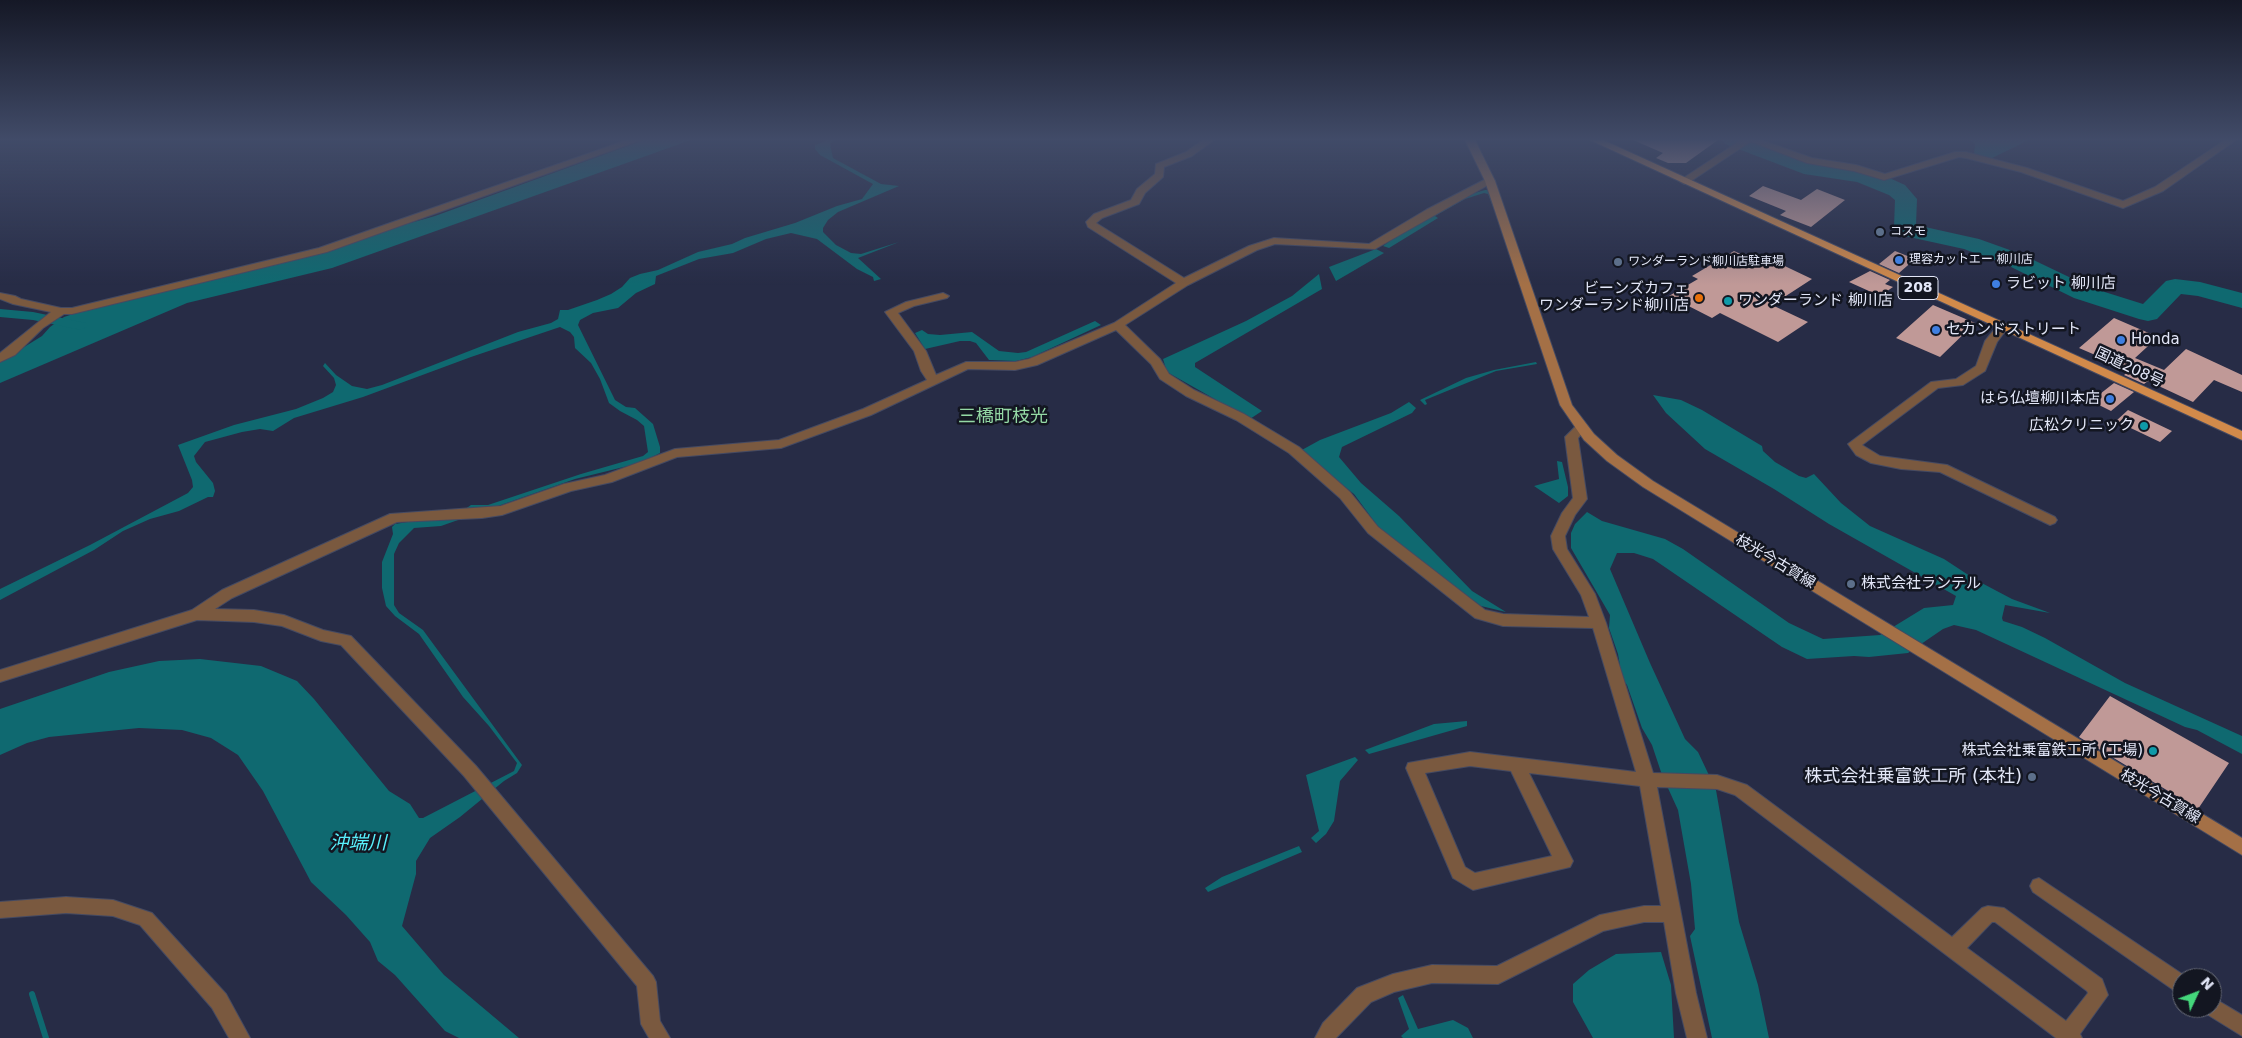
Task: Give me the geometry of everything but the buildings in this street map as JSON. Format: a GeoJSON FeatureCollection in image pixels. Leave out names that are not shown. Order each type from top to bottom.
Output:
{"type":"FeatureCollection","features":[{"type":"Feature","properties":{"kind":"highway","name":"国道208号"},"geometry":{"type":"LineString","coordinates":[[1700,188],[2242,436]]}},
{"type":"Feature","properties":{"kind":"main road","name":"枝光今古賀線"},"geometry":{"type":"LineString","coordinates":[[1492,188],[1562,396],[1582,428],[1612,458],[1648,484],[2242,847]]}},
{"type":"Feature","properties":{"kind":"street"},"geometry":{"type":"LineString","coordinates":[[0,296],[58,313],[72,311],[323,250],[498,188]]}},
{"type":"Feature","properties":{"kind":"street"},"geometry":{"type":"LineString","coordinates":[[1144,188],[1135,202],[1098,216],[1091,222],[1092,225],[1184,283]]}},
{"type":"Feature","properties":{"kind":"street"},"geometry":{"type":"LineString","coordinates":[[0,676],[106,641],[197,614],[227,594],[395,517],[448,513],[482,513],[502,510],[569,487],[607,478],[675,453],[781,444],[867,412],[966,366],[1015,366],[1034,362],[1118,325],[1184,283],[1253,248],[1274,241],[1371,247],[1430,212],[1476,188]]}},
{"type":"Feature","properties":{"kind":"street"},"geometry":{"type":"LineString","coordinates":[[2076,188],[2123,205],[2160,188]]}},
{"type":"Feature","properties":{"kind":"street"},"geometry":{"type":"LineString","coordinates":[[934,381],[920,351],[891,312],[910,304],[943,296]]}},
{"type":"Feature","properties":{"kind":"street"},"geometry":{"type":"LineString","coordinates":[[0,358],[11,352],[39,326],[58,313]]}},
{"type":"Feature","properties":{"kind":"street"},"geometry":{"type":"LineString","coordinates":[[1118,325],[1156,362],[1164,376],[1190,393],[1240,417],[1294,450],[1345,494],[1373,530],[1480,614],[1502,620],[1599,623]]}},
{"type":"Feature","properties":{"kind":"street"},"geometry":{"type":"LineString","coordinates":[[2002,326],[1991,341],[1981,368],[1958,382],[1934,385],[1854,444],[1861,452],[1876,460],[1901,465],[1942,468],[2050,520]]}},
{"type":"Feature","properties":{"kind":"street"},"geometry":{"type":"LineString","coordinates":[[1582,428],[1571,438],[1580,500],[1569,513],[1558,536],[1560,549],[1588,594],[1599,623],[1647,780],[1686,993],[1697,1038]]}},
{"type":"Feature","properties":{"kind":"street"},"geometry":{"type":"LineString","coordinates":[[197,614],[254,616],[284,621],[321,636],[346,640],[470,771],[646,982],[651,1024],[660,1038]]}},
{"type":"Feature","properties":{"kind":"street"},"geometry":{"type":"LineString","coordinates":[[1516,765],[1564,861],[1474,882],[1459,872],[1414,768],[1470,759],[1647,780],[1717,782],[1740,790],[1953,949],[2070,1036],[2098,995],[2095,985],[1998,914],[1988,914],[1953,949]]}},
{"type":"Feature","properties":{"kind":"street"},"geometry":{"type":"LineString","coordinates":[[2039,886],[2172,978]]}},
{"type":"Feature","properties":{"kind":"street"},"geometry":{"type":"LineString","coordinates":[[0,910],[66,905],[113,908],[146,919],[219,1001],[240,1038]]}},
{"type":"Feature","properties":{"kind":"street"},"geometry":{"type":"LineString","coordinates":[[1325,1038],[1330,1030],[1364,995],[1393,983],[1432,974],[1498,974],[1600,923],[1644,914],[1672,914]]}},
{"type":"Feature","properties":{"kind":"street"},"geometry":{"type":"LineString","coordinates":[[2222,1013],[2242,1026]]}},
{"type":"Feature","properties":{"kind":"water"},"geometry":{"type":"Polygon","coordinates":[[[511,188],[555,188],[332,268],[187,303],[0,383],[0,362],[42,336],[50,327],[64,317],[85,310],[213,279],[435,216],[511,188]]]}},
{"type":"Feature","properties":{"kind":"water","name":"沖端川"},"geometry":{"type":"Polygon","coordinates":[[[870,188],[893,188],[838,212],[828,220],[823,228],[823,232],[836,245],[851,253],[861,254],[899,242],[858,258],[881,279],[874,281],[873,277],[857,269],[817,239],[791,233],[766,239],[733,253],[699,259],[656,276],[655,284],[636,293],[618,308],[593,313],[580,320],[578,325],[615,400],[626,407],[635,408],[653,424],[660,453],[640,463],[575,479],[441,526],[414,528],[399,543],[394,554],[394,605],[399,613],[423,630],[522,765],[517,773],[430,838],[416,861],[416,874],[402,926],[444,975],[519,1038],[459,1038],[445,1031],[395,975],[378,961],[370,942],[346,915],[311,882],[263,791],[238,755],[211,738],[182,730],[139,728],[49,737],[27,743],[0,755],[0,709],[109,672],[159,661],[200,659],[261,666],[297,681],[389,791],[410,804],[419,818],[423,818],[514,771],[517,763],[489,726],[463,697],[419,634],[395,616],[386,606],[382,588],[382,562],[393,534],[392,527],[395,524],[420,520],[449,520],[471,505],[488,505],[581,474],[643,456],[648,452],[644,426],[609,403],[600,379],[591,363],[575,348],[574,337],[570,332],[560,327],[471,357],[363,397],[294,418],[273,431],[260,429],[205,442],[194,456],[196,462],[213,483],[215,491],[213,497],[208,497],[179,511],[150,519],[123,531],[94,550],[0,600],[0,589],[90,545],[188,493],[193,487],[192,480],[178,445],[234,425],[296,409],[323,398],[333,392],[336,385],[334,378],[323,366],[325,363],[336,375],[352,386],[367,389],[382,385],[518,332],[551,323],[558,319],[560,310],[568,310],[611,294],[622,287],[630,278],[640,274],[658,270],[698,252],[732,244],[745,238],[795,223],[837,206],[862,199],[870,188]]]}},
{"type":"Feature","properties":{"kind":"water"},"geometry":{"type":"Polygon","coordinates":[[[1489,190],[1496,209],[1494,209],[1488,194],[1484,193],[1465,199],[1435,216],[1438,218],[1389,248],[1383,246],[1409,227],[1461,197],[1489,190]]]}},
{"type":"Feature","properties":{"kind":"water"},"geometry":{"type":"Polygon","coordinates":[[[1376,249],[1384,253],[1336,281],[1329,267],[1376,249]]]}},
{"type":"Feature","properties":{"kind":"water"},"geometry":{"type":"Polygon","coordinates":[[[1319,274],[1322,289],[1195,363],[1195,367],[1262,411],[1250,419],[1167,372],[1163,359],[1246,321],[1292,296],[1319,274]]]}},
{"type":"Feature","properties":{"kind":"water"},"geometry":{"type":"Polygon","coordinates":[[[1095,321],[1101,325],[1032,357],[1016,361],[989,360],[976,343],[970,341],[960,341],[925,349],[915,333],[922,330],[928,334],[940,335],[972,332],[999,351],[1018,353],[1026,352],[1095,321]]]}},
{"type":"Feature","properties":{"kind":"water"},"geometry":{"type":"Polygon","coordinates":[[[1536,362],[1537,364],[1496,371],[1425,400],[1427,404],[1425,405],[1420,400],[1466,378],[1494,370],[1536,362]]]}},
{"type":"Feature","properties":{"kind":"water"},"geometry":{"type":"Polygon","coordinates":[[[1653,395],[1681,400],[1702,410],[1762,446],[1763,451],[1775,462],[1799,476],[1806,478],[1814,474],[1841,503],[1870,526],[1944,559],[1976,580],[2012,599],[2050,613],[2005,605],[2002,618],[2003,621],[2022,627],[2045,638],[2125,683],[2242,736],[2242,754],[2197,730],[2185,727],[1976,630],[1954,625],[1943,629],[1908,653],[1869,657],[1807,659],[1782,647],[1653,559],[1634,553],[1617,553],[1610,569],[1685,739],[1698,752],[1716,790],[1739,922],[1758,985],[1769,1038],[1712,1038],[1690,936],[1695,929],[1691,884],[1678,810],[1662,775],[1652,745],[1642,728],[1627,685],[1618,673],[1620,666],[1609,628],[1610,615],[1571,548],[1571,533],[1575,524],[1587,512],[1602,521],[1665,539],[1683,549],[1789,623],[1823,639],[1880,635],[1924,608],[1953,605],[1956,596],[1829,524],[1705,449],[1666,413],[1653,395]]]}},
{"type":"Feature","properties":{"kind":"water"},"geometry":{"type":"Polygon","coordinates":[[[1409,402],[1416,408],[1412,413],[1342,447],[1339,457],[1361,483],[1399,516],[1472,591],[1506,612],[1481,606],[1385,536],[1354,494],[1300,451],[1320,440],[1391,413],[1409,402]]]}},
{"type":"Feature","properties":{"kind":"water"},"geometry":{"type":"Polygon","coordinates":[[[1557,461],[1562,462],[1568,487],[1568,496],[1559,503],[1534,486],[1559,479],[1557,461]]]}},
{"type":"Feature","properties":{"kind":"water"},"geometry":{"type":"Polygon","coordinates":[[[1467,721],[1467,726],[1369,754],[1365,750],[1434,724],[1467,721]]]}},
{"type":"Feature","properties":{"kind":"water"},"geometry":{"type":"Polygon","coordinates":[[[1355,757],[1358,760],[1340,781],[1334,821],[1326,834],[1316,843],[1311,838],[1319,831],[1306,775],[1355,757]]]}},
{"type":"Feature","properties":{"kind":"water"},"geometry":{"type":"Polygon","coordinates":[[[1299,846],[1302,852],[1208,892],[1205,888],[1222,877],[1299,846]]]}},
{"type":"Feature","properties":{"kind":"water"},"geometry":{"type":"Polygon","coordinates":[[[1661,952],[1671,985],[1674,1038],[1593,1038],[1573,1002],[1573,984],[1589,970],[1616,954],[1661,952]]]}},
{"type":"Feature","properties":{"kind":"water"},"geometry":{"type":"Polygon","coordinates":[[[1403,995],[1418,1029],[1453,1020],[1468,1028],[1473,1038],[1403,1038],[1401,1036],[1409,1029],[1398,998],[1403,995]]]}},
{"type":"Feature","properties":{"kind":"waterway"},"geometry":{"type":"LineString","coordinates":[[1894,188],[1906,199],[1905,227],[1908,230],[1971,244],[2013,259],[2083,293],[2148,314],[2175,286],[2200,289],[2242,301]]}},
{"type":"Feature","properties":{"kind":"waterway"},"geometry":{"type":"LineString","coordinates":[[0,313],[33,316],[81,326]]}},
{"type":"Feature","properties":{"kind":"waterway"},"geometry":{"type":"LineString","coordinates":[[32,994],[46,1038]]}},
{"type":"Feature","properties":{"kind":"place","name":"コスモ"},"geometry":{"type":"Point","coordinates":[1880,232]}},
{"type":"Feature","properties":{"kind":"place","name":"理容カットエー 柳川店"},"geometry":{"type":"Point","coordinates":[1899,260]}},
{"type":"Feature","properties":{"kind":"place","name":"ワンダーランド柳川店駐車場"},"geometry":{"type":"Point","coordinates":[1618,262]}},
{"type":"Feature","properties":{"kind":"place","name":"ラビット 柳川店"},"geometry":{"type":"Point","coordinates":[1996,284]}},
{"type":"Feature","properties":{"kind":"place","name":"ビーンズカフェ ワンダーランド柳川店"},"geometry":{"type":"Point","coordinates":[1699,298]}},
{"type":"Feature","properties":{"kind":"place","name":"ワンダーランド 柳川店"},"geometry":{"type":"Point","coordinates":[1728,301]}},
{"type":"Feature","properties":{"kind":"place","name":"セカンドストリート"},"geometry":{"type":"Point","coordinates":[1936,330]}},
{"type":"Feature","properties":{"kind":"place","name":"Honda"},"geometry":{"type":"Point","coordinates":[2121,340]}},
{"type":"Feature","properties":{"kind":"place","name":"はら仏壇柳川本店"},"geometry":{"type":"Point","coordinates":[2110,399]}},
{"type":"Feature","properties":{"kind":"place","name":"広松クリニック"},"geometry":{"type":"Point","coordinates":[2144,426]}},
{"type":"Feature","properties":{"kind":"place","name":"株式会社ランテル"},"geometry":{"type":"Point","coordinates":[1851,584]}},
{"type":"Feature","properties":{"kind":"place","name":"株式会社乗富鉄工所 (工場)"},"geometry":{"type":"Point","coordinates":[2153,751]}},
{"type":"Feature","properties":{"kind":"place","name":"株式会社乗富鉄工所 (本社)"},"geometry":{"type":"Point","coordinates":[2032,777]}},
{"type":"Feature","properties":{"kind":"district","name":"三橋町枝光"},"geometry":{"type":"Point","coordinates":[1003,417]}}]}
